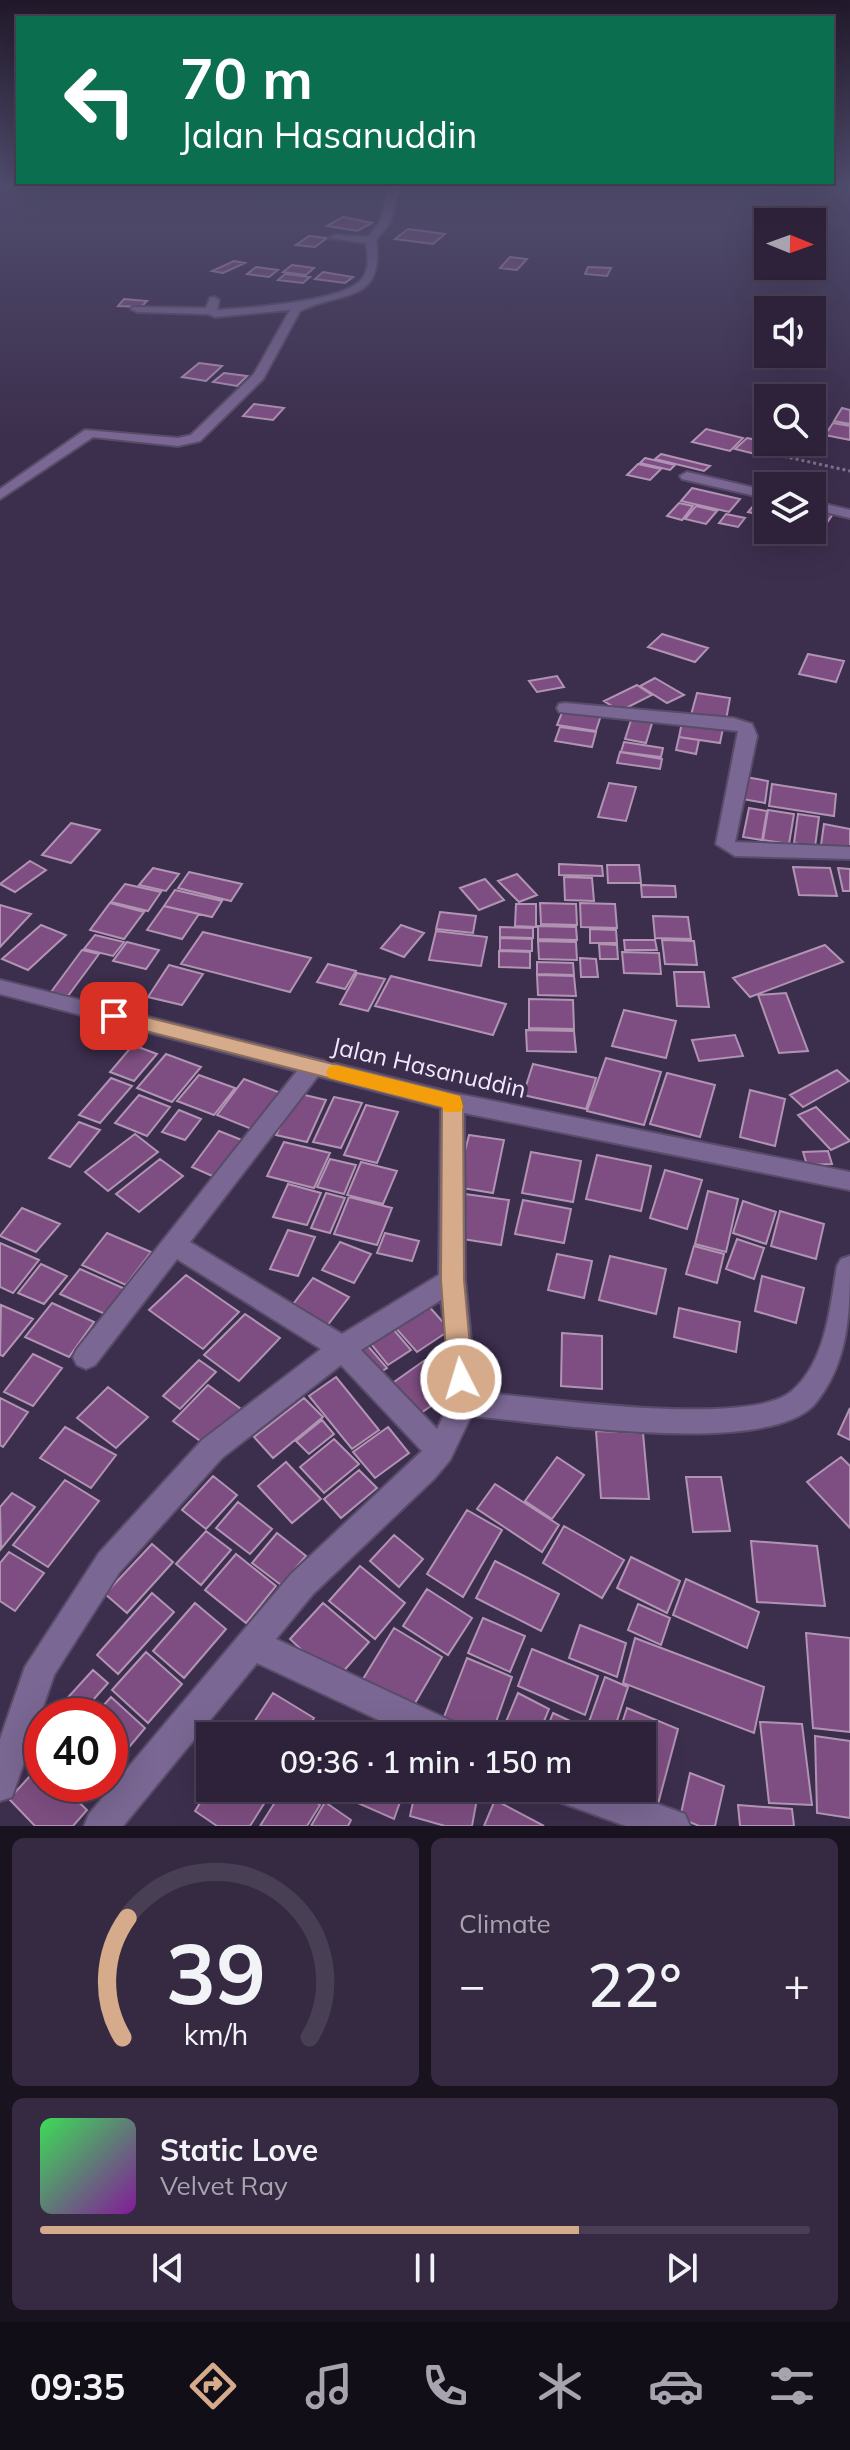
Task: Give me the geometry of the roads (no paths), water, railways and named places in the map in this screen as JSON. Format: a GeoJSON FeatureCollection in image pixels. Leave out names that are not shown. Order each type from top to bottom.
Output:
{"type":"FeatureCollection","features":[{"type":"Feature","properties":{"kind":"street"},"geometry":{"type":"LineString","coordinates":[[137,309],[213,306],[220,314],[301,306],[345,295],[364,286],[372,269]]}},
{"type":"Feature","properties":{"kind":"street"},"geometry":{"type":"LineString","coordinates":[[325,288],[345,295]]}},
{"type":"Feature","properties":{"kind":"street"},"geometry":{"type":"LineString","coordinates":[[0,495],[93,432],[171,442],[195,438],[259,376],[291,314],[301,306]]}},
{"type":"Feature","properties":{"kind":"street"},"geometry":{"type":"LineString","coordinates":[[687,476],[754,492]]}},
{"type":"Feature","properties":{"kind":"street"},"geometry":{"type":"LineString","coordinates":[[826,508],[850,514]]}},
{"type":"Feature","properties":{"kind":"street"},"geometry":{"type":"LineString","coordinates":[[565,708],[733,723],[746,728],[748,736],[725,844],[735,850],[850,853]]}},
{"type":"Feature","properties":{"kind":"street","name":"Jalan Hasanuddin"},"geometry":{"type":"LineString","coordinates":[[0,987],[453,1102],[850,1181]]}},
{"type":"Feature","properties":{"kind":"street"},"geometry":{"type":"LineString","coordinates":[[86,1357],[313,1066]]}},
{"type":"Feature","properties":{"kind":"street"},"geometry":{"type":"LineString","coordinates":[[101,1826],[302,1584],[424,1470],[440,1451],[455,1424],[461,1403],[452,1280],[453,1102]]}},
{"type":"Feature","properties":{"kind":"street"},"geometry":{"type":"LineString","coordinates":[[175,1245],[342,1348],[440,1451]]}},
{"type":"Feature","properties":{"kind":"street"},"geometry":{"type":"LineString","coordinates":[[461,1403],[644,1417],[742,1419],[785,1409],[802,1400],[814,1386],[833,1349],[850,1266]]}},
{"type":"Feature","properties":{"kind":"street"},"geometry":{"type":"LineString","coordinates":[[0,1785],[41,1667],[109,1563],[212,1449],[342,1348],[452,1280]]}},
{"type":"Feature","properties":{"kind":"street"},"geometry":{"type":"LineString","coordinates":[[251,1644],[419,1722]]}},
{"type":"Feature","properties":{"kind":"street"},"geometry":{"type":"LineString","coordinates":[[605,1802],[673,1826]]}}]}
